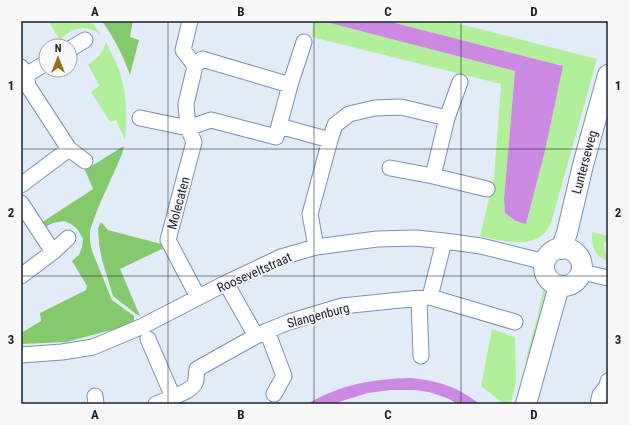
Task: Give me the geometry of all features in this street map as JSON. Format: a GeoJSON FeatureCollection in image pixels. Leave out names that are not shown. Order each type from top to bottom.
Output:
{"type":"FeatureCollection","features":[{"type":"Feature","properties":{"kind":"main road","name":"Lunterseweg"},"geometry":{"type":"LineString","coordinates":[[568,251],[567,233],[583,164],[608,75]]}},
{"type":"Feature","properties":{"kind":"main road","name":"Lunterseweg"},"geometry":{"type":"LineString","coordinates":[[568,251],[608,121]]}},
{"type":"Feature","properties":{"kind":"main road"},"geometry":{"type":"LineString","coordinates":[[554,251],[568,251],[580,258],[582,272],[577,280],[568,286],[559,286],[550,281],[545,272],[545,262],[549,255],[554,251]]}},
{"type":"Feature","properties":{"kind":"main road"},"geometry":{"type":"LineString","coordinates":[[526,404],[559,286]]}},
{"type":"Feature","properties":{"kind":"street"},"geometry":{"type":"LineString","coordinates":[[190,21],[183,50],[195,66],[202,59],[290,85]]}},
{"type":"Feature","properties":{"kind":"street"},"geometry":{"type":"LineString","coordinates":[[78,44],[85,40]]}},
{"type":"Feature","properties":{"kind":"street"},"geometry":{"type":"LineString","coordinates":[[140,118],[188,128],[211,120],[276,137],[290,85],[304,42]]}},
{"type":"Feature","properties":{"kind":"street"},"geometry":{"type":"LineString","coordinates":[[38,66],[24,71],[28,86],[69,149],[85,161]]}},
{"type":"Feature","properties":{"kind":"street","name":"Molecaten"},"geometry":{"type":"LineString","coordinates":[[195,66],[186,104],[188,128],[194,142],[168,240],[198,297]]}},
{"type":"Feature","properties":{"kind":"street"},"geometry":{"type":"LineString","coordinates":[[433,176],[448,118],[460,82]]}},
{"type":"Feature","properties":{"kind":"street"},"geometry":{"type":"LineString","coordinates":[[316,247],[310,214],[335,125],[349,114],[375,108],[401,107],[448,118]]}},
{"type":"Feature","properties":{"kind":"street"},"geometry":{"type":"LineString","coordinates":[[279,126],[330,140]]}},
{"type":"Feature","properties":{"kind":"street"},"geometry":{"type":"LineString","coordinates":[[21,184],[69,149]]}},
{"type":"Feature","properties":{"kind":"street"},"geometry":{"type":"LineString","coordinates":[[390,168],[433,176],[487,189]]}},
{"type":"Feature","properties":{"kind":"street"},"geometry":{"type":"LineString","coordinates":[[21,203],[53,252]]}},
{"type":"Feature","properties":{"kind":"street"},"geometry":{"type":"LineString","coordinates":[[21,276],[53,252],[68,238]]}},
{"type":"Feature","properties":{"kind":"street","name":"Rooseveltstraat"},"geometry":{"type":"LineString","coordinates":[[21,355],[62,352],[93,347],[143,326],[198,297],[281,257],[316,247],[377,239],[416,238],[444,240],[481,246],[545,262]]}},
{"type":"Feature","properties":{"kind":"street"},"geometry":{"type":"LineString","coordinates":[[421,356],[424,298],[444,240]]}},
{"type":"Feature","properties":{"kind":"street"},"geometry":{"type":"LineString","coordinates":[[582,272],[608,278]]}},
{"type":"Feature","properties":{"kind":"street"},"geometry":{"type":"LineString","coordinates":[[226,283],[262,334],[284,376],[274,394]]}},
{"type":"Feature","properties":{"kind":"street","name":"Slangenburg"},"geometry":{"type":"LineString","coordinates":[[156,404],[191,388],[195,383],[196,369],[262,334],[289,322],[342,306],[424,298],[515,322]]}},
{"type":"Feature","properties":{"kind":"street"},"geometry":{"type":"LineString","coordinates":[[148,339],[173,397]]}},
{"type":"Feature","properties":{"kind":"street"},"geometry":{"type":"LineString","coordinates":[[598,404],[600,395],[607,386],[608,381]]}},
{"type":"Feature","properties":{"kind":"green space"},"geometry":{"type":"Polygon","coordinates":[[[48,21],[91,21],[101,35],[90,29],[79,28],[69,32],[62,38],[59,38],[48,21]]]}},
{"type":"Feature","properties":{"kind":"green space"},"geometry":{"type":"Polygon","coordinates":[[[102,21],[133,21],[130,37],[139,40],[130,75],[118,47],[102,21]]]}},
{"type":"Feature","properties":{"kind":"green space"},"geometry":{"type":"Polygon","coordinates":[[[313,21],[322,21],[515,71],[504,199],[505,213],[516,221],[526,224],[545,151],[563,66],[387,21],[448,21],[597,59],[551,223],[547,230],[534,240],[525,242],[496,240],[480,236],[494,178],[501,84],[312,37],[313,21]]]}},
{"type":"Feature","properties":{"kind":"green space"},"geometry":{"type":"Polygon","coordinates":[[[106,42],[119,70],[124,88],[126,110],[125,140],[116,120],[110,122],[91,92],[100,85],[88,64],[94,61],[99,55],[106,42]]]}},
{"type":"Feature","properties":{"kind":"green space"},"geometry":{"type":"Polygon","coordinates":[[[124,146],[90,230],[90,241],[92,251],[112,300],[134,316],[134,324],[66,342],[21,344],[21,333],[41,321],[40,313],[86,290],[87,286],[72,261],[79,255],[82,247],[83,239],[78,230],[71,224],[64,221],[53,223],[43,228],[41,223],[93,189],[85,170],[124,146]]]}},
{"type":"Feature","properties":{"kind":"green space"},"geometry":{"type":"Polygon","coordinates":[[[101,222],[108,230],[165,245],[166,247],[120,269],[140,316],[113,296],[102,260],[99,244],[98,228],[101,222]]]}},
{"type":"Feature","properties":{"kind":"green space"},"geometry":{"type":"Polygon","coordinates":[[[592,232],[608,236],[608,240],[604,243],[608,261],[599,256],[594,250],[592,232]]]}},
{"type":"Feature","properties":{"kind":"green space"},"geometry":{"type":"Polygon","coordinates":[[[542,276],[549,288],[525,400],[527,354],[543,291],[544,282],[542,276]]]}},
{"type":"Feature","properties":{"kind":"green space"},"geometry":{"type":"Polygon","coordinates":[[[492,329],[515,337],[516,381],[511,404],[504,404],[481,386],[492,329]]]}},
{"type":"Feature","properties":{"kind":"shaded area"},"geometry":{"type":"Polygon","coordinates":[[[322,21],[387,21],[563,66],[545,151],[526,224],[516,221],[505,213],[504,199],[515,71],[322,21]]]}},
{"type":"Feature","properties":{"kind":"shaded area"},"geometry":{"type":"Polygon","coordinates":[[[411,378],[440,383],[456,389],[480,404],[458,404],[447,398],[429,392],[414,390],[391,390],[368,393],[335,404],[307,404],[345,387],[370,381],[411,378]]]}}]}
